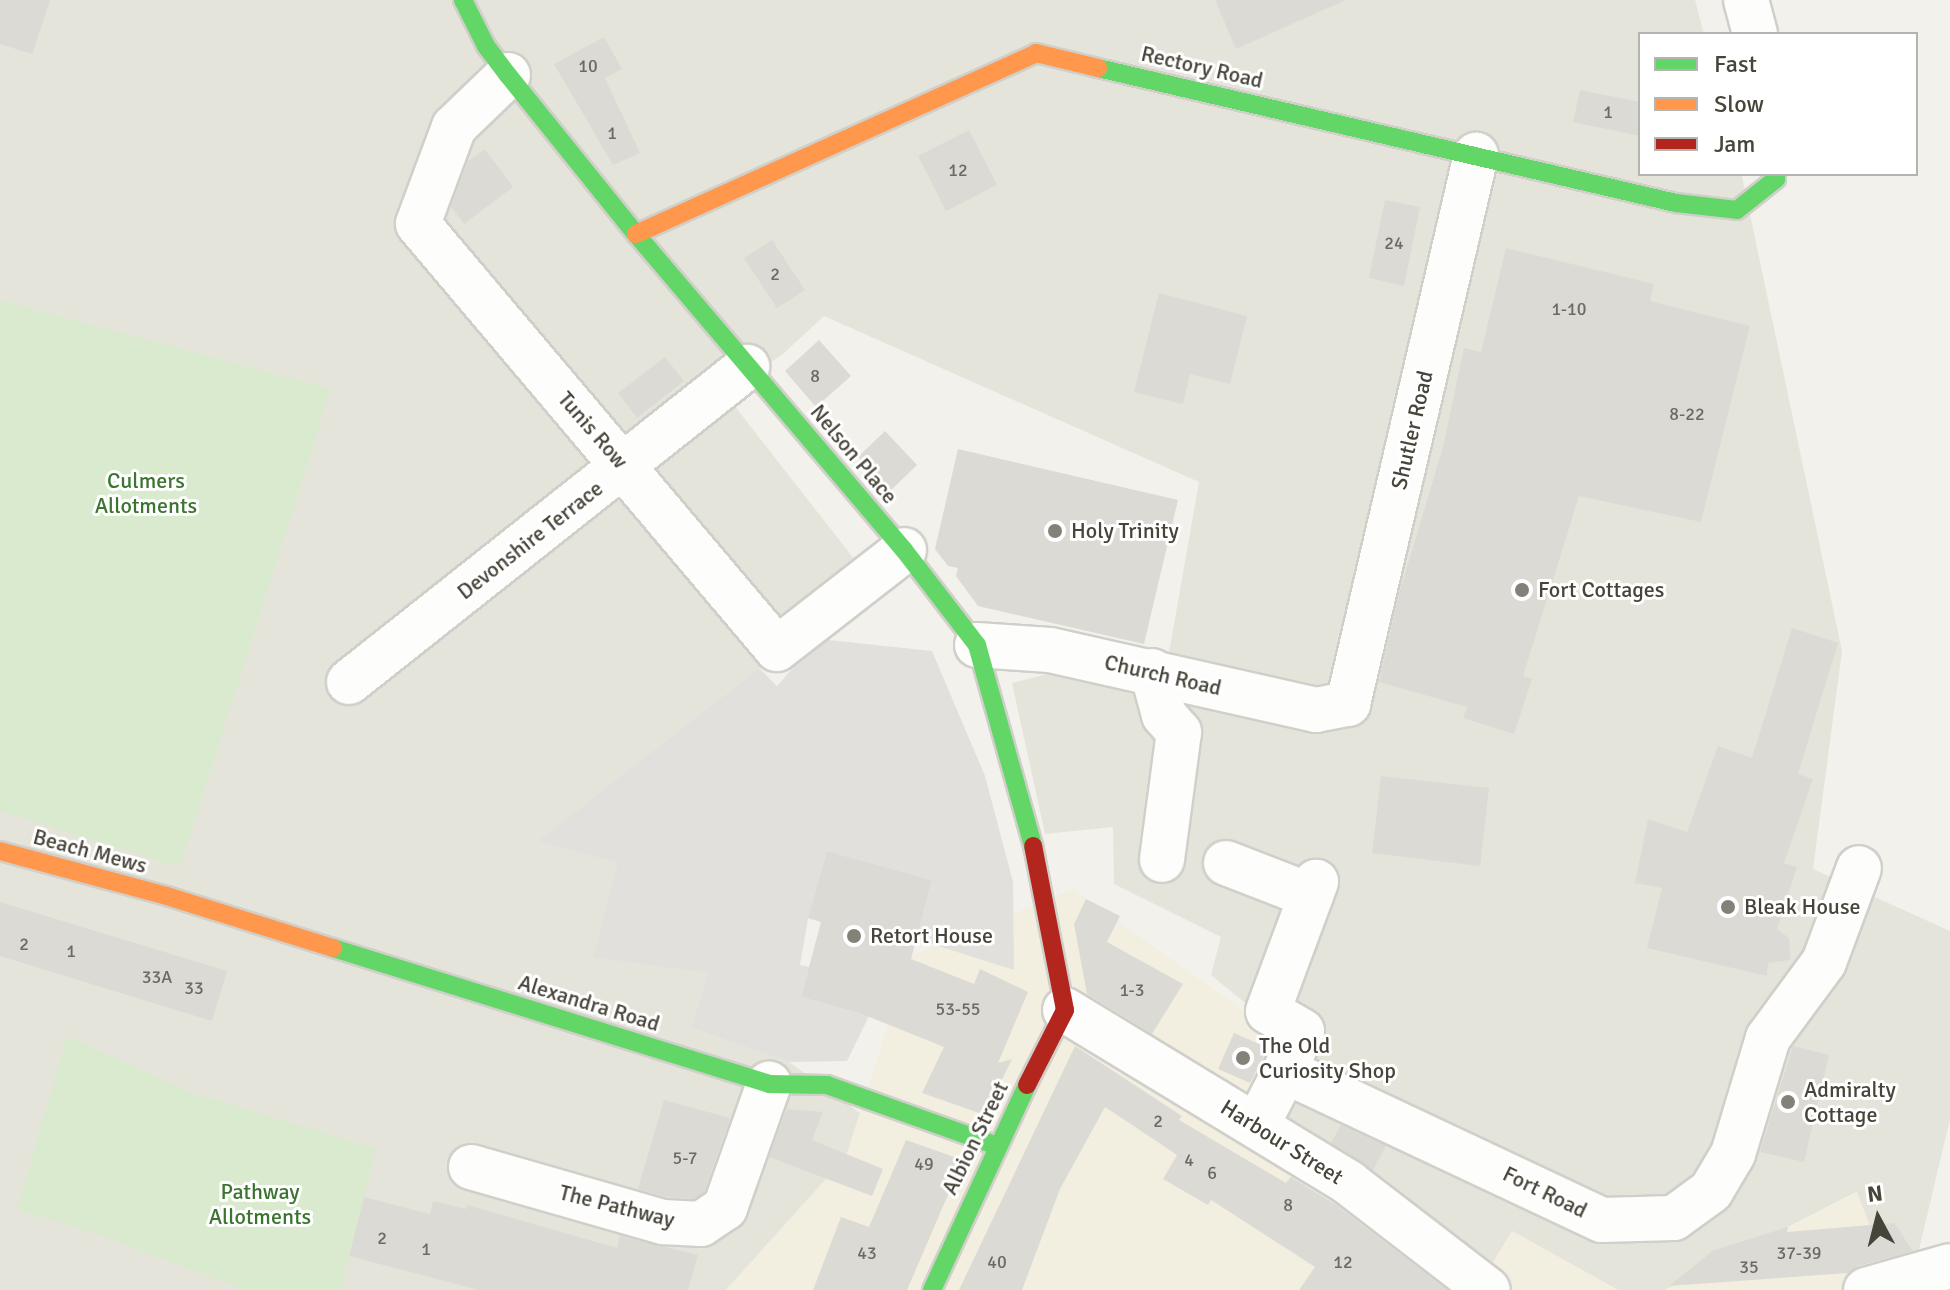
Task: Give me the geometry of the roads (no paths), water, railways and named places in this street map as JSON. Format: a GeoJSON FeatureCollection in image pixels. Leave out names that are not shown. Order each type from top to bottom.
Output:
{"type":"FeatureCollection","features":[{"type":"Feature","properties":{"kind":"street","name":"Nelson Place"},"geometry":{"type":"LineString","coordinates":[[463,0],[486,46],[508,75],[636,234],[904,550],[977,645],[1032,843],[1065,1010]]}},
{"type":"Feature","properties":{"kind":"street"},"geometry":{"type":"LineString","coordinates":[[1746,0],[1754,32]]}},
{"type":"Feature","properties":{"kind":"street","name":"Rectory Road"},"geometry":{"type":"LineString","coordinates":[[636,234],[1036,53],[1676,203],[1737,210],[1776,177]]}},
{"type":"Feature","properties":{"kind":"street","name":"Tunis Row"},"geometry":{"type":"LineString","coordinates":[[508,75],[454,127],[418,224],[777,649],[904,550]]}},
{"type":"Feature","properties":{"kind":"street","name":"Shutler Road"},"geometry":{"type":"LineString","coordinates":[[1348,704],[1476,155]]}},
{"type":"Feature","properties":{"kind":"street","name":"Devonshire Terrace"},"geometry":{"type":"LineString","coordinates":[[349,682],[747,367]]}},
{"type":"Feature","properties":{"kind":"street","name":"Church Road"},"geometry":{"type":"LineString","coordinates":[[977,645],[1050,650],[1316,710],[1348,704]]}},
{"type":"Feature","properties":{"kind":"street"},"geometry":{"type":"LineString","coordinates":[[1152,671],[1164,715],[1179,732],[1162,860]]}},
{"type":"Feature","properties":{"kind":"street","name":"Beach Mews"},"geometry":{"type":"LineString","coordinates":[[0,851],[167,896]]}},
{"type":"Feature","properties":{"kind":"street"},"geometry":{"type":"LineString","coordinates":[[1226,863],[1313,889],[1268,1011],[1302,1031],[1257,1125]]}},
{"type":"Feature","properties":{"kind":"street","name":"Fort Road"},"geometry":{"type":"LineString","coordinates":[[1285,1071],[1602,1220],[1674,1218],[1711,1191],[1733,1154],[1768,1038],[1824,962],[1859,868]]}},
{"type":"Feature","properties":{"kind":"street","name":"Alexandra Road"},"geometry":{"type":"LineString","coordinates":[[167,896],[769,1084],[827,1085],[997,1146]]}},
{"type":"Feature","properties":{"kind":"street","name":"Harbour Street"},"geometry":{"type":"LineString","coordinates":[[1065,1010],[1349,1183],[1488,1290]]}},
{"type":"Feature","properties":{"kind":"street","name":"Albion Street"},"geometry":{"type":"LineString","coordinates":[[932,1290],[997,1146],[1065,1010]]}},
{"type":"Feature","properties":{"kind":"street","name":"The Pathway"},"geometry":{"type":"LineString","coordinates":[[471,1167],[663,1222],[701,1224],[725,1208],[769,1084]]}},
{"type":"Feature","properties":{"kind":"street"},"geometry":{"type":"LineString","coordinates":[[1866,1290],[1950,1266]]}},
{"type":"Feature","properties":{"kind":"place","name":"Holy Trinity"},"geometry":{"type":"Point","coordinates":[1055,531]}},
{"type":"Feature","properties":{"kind":"place","name":"Fort Cottages"},"geometry":{"type":"Point","coordinates":[1522,590]}},
{"type":"Feature","properties":{"kind":"place","name":"Bleak House"},"geometry":{"type":"Point","coordinates":[1728,907]}},
{"type":"Feature","properties":{"kind":"place","name":"Retort House"},"geometry":{"type":"Point","coordinates":[854,936]}},
{"type":"Feature","properties":{"kind":"place","name":"The Old Curiosity Shop"},"geometry":{"type":"Point","coordinates":[1243,1058]}},
{"type":"Feature","properties":{"kind":"place","name":"Admiralty Cottage"},"geometry":{"type":"Point","coordinates":[1788,1102]}},
{"type":"Feature","properties":{"kind":"park label","name":"Culmers Allotments"},"geometry":{"type":"Point","coordinates":[146,492]}},
{"type":"Feature","properties":{"kind":"park label","name":"Pathway Allotments"},"geometry":{"type":"Point","coordinates":[260,1204]}}]}
